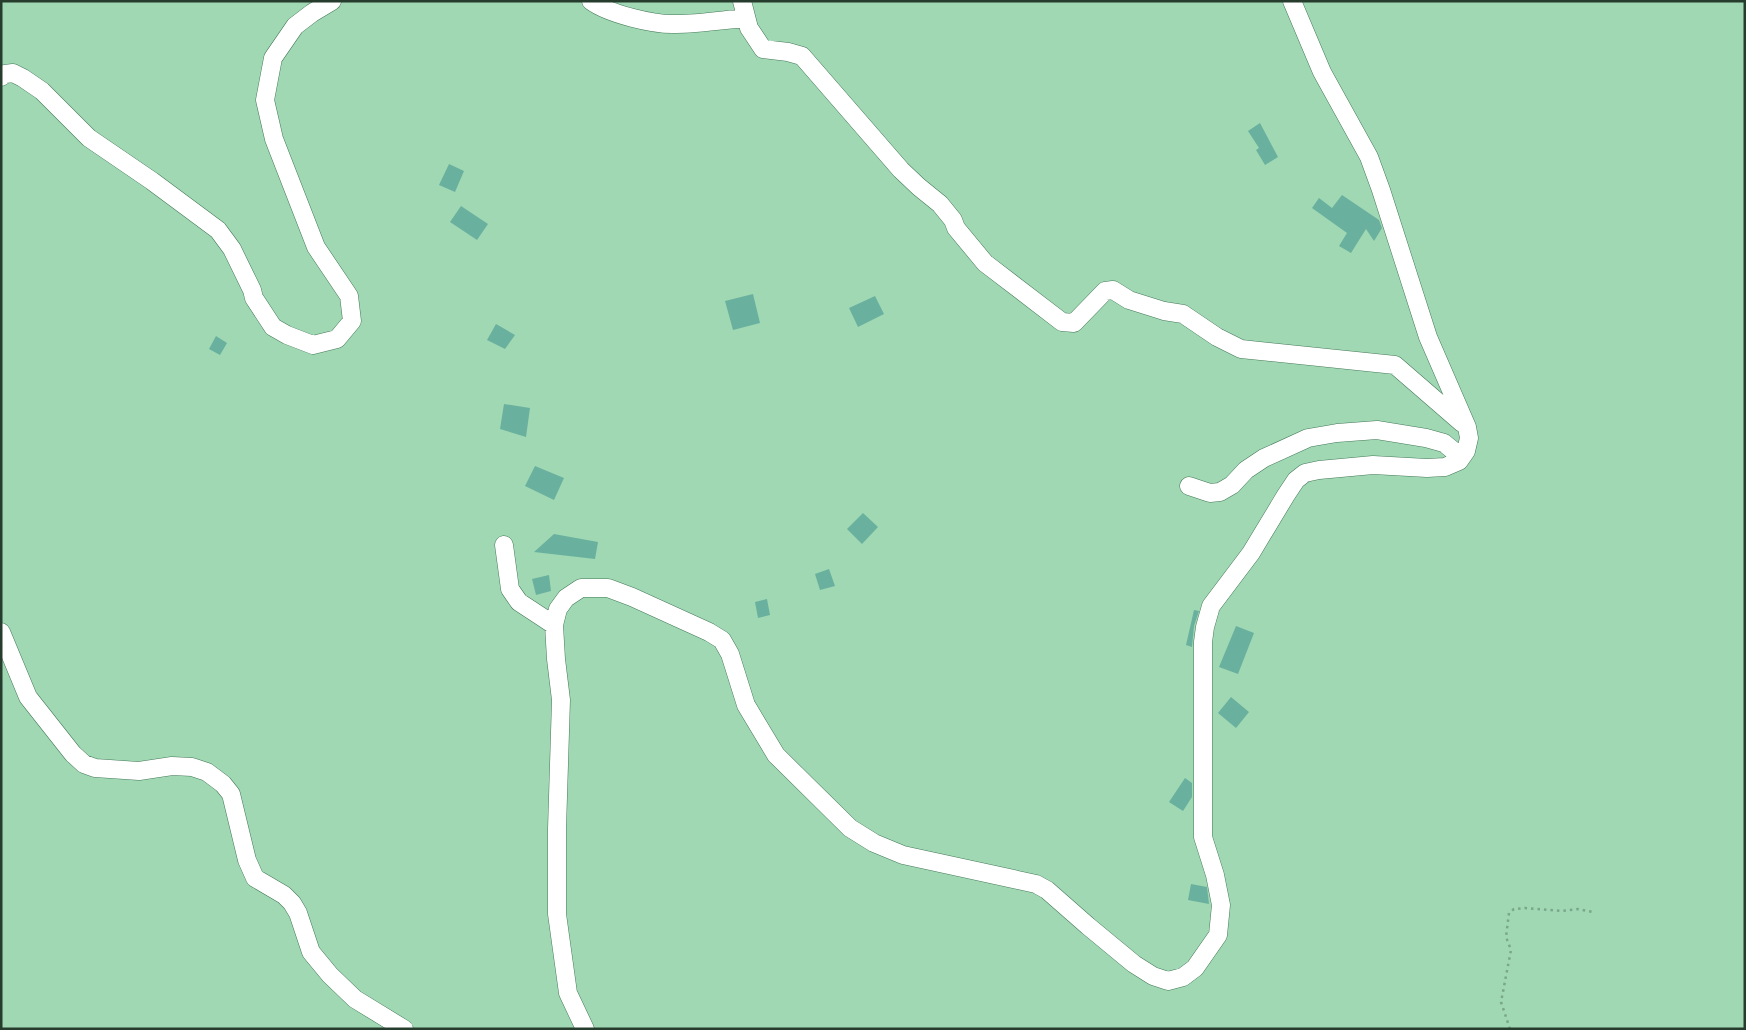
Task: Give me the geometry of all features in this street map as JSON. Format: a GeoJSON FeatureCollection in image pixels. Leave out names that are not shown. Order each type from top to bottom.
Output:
{"type":"FeatureCollection","features":[{"type":"Feature","properties":{"kind":"street"},"geometry":{"type":"LineString","coordinates":[[1,77],[4,74],[13,73],[42,91],[89,138],[152,181],[218,230],[232,249],[254,298],[273,327],[287,335],[313,345],[337,339],[352,321],[349,296],[316,247],[274,139],[265,100],[273,58],[295,26],[332,1]]}},
{"type":"Feature","properties":{"kind":"street"},"geometry":{"type":"LineString","coordinates":[[591,1],[597,6],[626,17],[675,24],[746,18]]}},
{"type":"Feature","properties":{"kind":"street"},"geometry":{"type":"LineString","coordinates":[[742,1],[746,18],[756,41],[763,49],[802,56],[901,170],[940,204],[953,220],[956,228],[985,263],[1062,322],[1074,323],[1105,291],[1113,290],[1129,300],[1164,311],[1183,314],[1217,337],[1241,349],[1395,365],[1467,427]]}},
{"type":"Feature","properties":{"kind":"street"},"geometry":{"type":"LineString","coordinates":[[585,1029],[568,993],[556,914],[561,700],[554,625],[558,609],[566,598],[581,588],[608,588],[632,597],[722,640],[730,654],[746,705],[776,755],[850,828],[874,843],[903,855],[1036,884],[1048,890],[1134,964],[1153,976],[1168,981],[1183,977],[1195,968],[1218,936],[1221,906],[1215,876],[1203,837],[1203,642],[1204,627],[1211,606],[1251,553],[1296,480],[1304,473],[1372,465],[1445,467],[1458,461],[1466,451],[1469,438],[1467,427],[1428,337],[1382,190],[1368,157],[1322,72],[1292,1]]}},
{"type":"Feature","properties":{"kind":"street"},"geometry":{"type":"LineString","coordinates":[[1188,486],[1210,493],[1220,492],[1232,485],[1246,470],[1264,458],[1308,438],[1337,433],[1377,430],[1426,438],[1444,443],[1461,457]]}},
{"type":"Feature","properties":{"kind":"street"},"geometry":{"type":"LineString","coordinates":[[504,545],[510,589],[519,602],[554,625]]}},
{"type":"Feature","properties":{"kind":"street"},"geometry":{"type":"LineString","coordinates":[[1,632],[28,697],[73,754],[84,764],[94,768],[139,771],[172,766],[192,767],[207,772],[223,784],[231,794],[247,860],[255,878],[292,903],[298,913],[312,952],[330,975],[355,999],[404,1029]]}},
{"type":"Feature","properties":{"kind":"path"},"geometry":{"type":"LineString","coordinates":[[1510,1029],[1501,1002],[1511,950],[1506,937],[1509,913],[1514,909],[1525,908],[1562,911],[1578,909],[1593,912]]}},
{"type":"Feature","properties":{"kind":"building"},"geometry":{"type":"Polygon","coordinates":[[[1260,123],[1278,157],[1265,165],[1256,150],[1259,148],[1248,131],[1260,123]]]}},
{"type":"Feature","properties":{"kind":"building"},"geometry":{"type":"Polygon","coordinates":[[[449,164],[464,171],[455,192],[439,185],[449,164]]]}},
{"type":"Feature","properties":{"kind":"building"},"geometry":{"type":"Polygon","coordinates":[[[1342,195],[1379,220],[1382,228],[1374,241],[1366,229],[1351,253],[1339,246],[1347,233],[1312,208],[1319,198],[1332,208],[1342,195]]]}},
{"type":"Feature","properties":{"kind":"building"},"geometry":{"type":"Polygon","coordinates":[[[461,206],[488,224],[477,240],[450,222],[461,206]]]}},
{"type":"Feature","properties":{"kind":"building"},"geometry":{"type":"Polygon","coordinates":[[[753,294],[760,323],[733,330],[725,301],[753,294]]]}},
{"type":"Feature","properties":{"kind":"building"},"geometry":{"type":"Polygon","coordinates":[[[875,296],[884,314],[858,327],[849,308],[875,296]]]}},
{"type":"Feature","properties":{"kind":"building"},"geometry":{"type":"Polygon","coordinates":[[[496,324],[515,335],[505,349],[487,340],[496,324]]]}},
{"type":"Feature","properties":{"kind":"building"},"geometry":{"type":"Polygon","coordinates":[[[216,336],[227,343],[220,355],[209,349],[216,336]]]}},
{"type":"Feature","properties":{"kind":"building"},"geometry":{"type":"Polygon","coordinates":[[[504,404],[530,408],[526,437],[500,429],[504,404]]]}},
{"type":"Feature","properties":{"kind":"building"},"geometry":{"type":"Polygon","coordinates":[[[535,466],[564,478],[554,500],[525,486],[535,466]]]}},
{"type":"Feature","properties":{"kind":"building"},"geometry":{"type":"Polygon","coordinates":[[[863,513],[878,527],[862,544],[847,529],[863,513]]]}},
{"type":"Feature","properties":{"kind":"building"},"geometry":{"type":"Polygon","coordinates":[[[554,534],[598,542],[595,559],[534,552],[554,534]]]}},
{"type":"Feature","properties":{"kind":"building"},"geometry":{"type":"Polygon","coordinates":[[[829,569],[835,586],[820,590],[815,574],[829,569]]]}},
{"type":"Feature","properties":{"kind":"building"},"geometry":{"type":"Polygon","coordinates":[[[549,575],[551,591],[536,595],[532,579],[549,575]]]}},
{"type":"Feature","properties":{"kind":"building"},"geometry":{"type":"Polygon","coordinates":[[[767,599],[770,615],[758,618],[755,602],[767,599]]]}},
{"type":"Feature","properties":{"kind":"building"},"geometry":{"type":"Polygon","coordinates":[[[1194,610],[1199,611],[1194,626],[1192,647],[1186,645],[1194,610]]]}},
{"type":"Feature","properties":{"kind":"building"},"geometry":{"type":"Polygon","coordinates":[[[1236,626],[1254,633],[1238,674],[1219,667],[1236,626]]]}},
{"type":"Feature","properties":{"kind":"building"},"geometry":{"type":"Polygon","coordinates":[[[1231,697],[1249,712],[1236,728],[1218,713],[1231,697]]]}},
{"type":"Feature","properties":{"kind":"building"},"geometry":{"type":"Polygon","coordinates":[[[1185,778],[1192,783],[1192,797],[1183,811],[1169,802],[1185,778]]]}},
{"type":"Feature","properties":{"kind":"building"},"geometry":{"type":"Polygon","coordinates":[[[1191,884],[1207,887],[1209,904],[1188,900],[1191,884]]]}}]}
